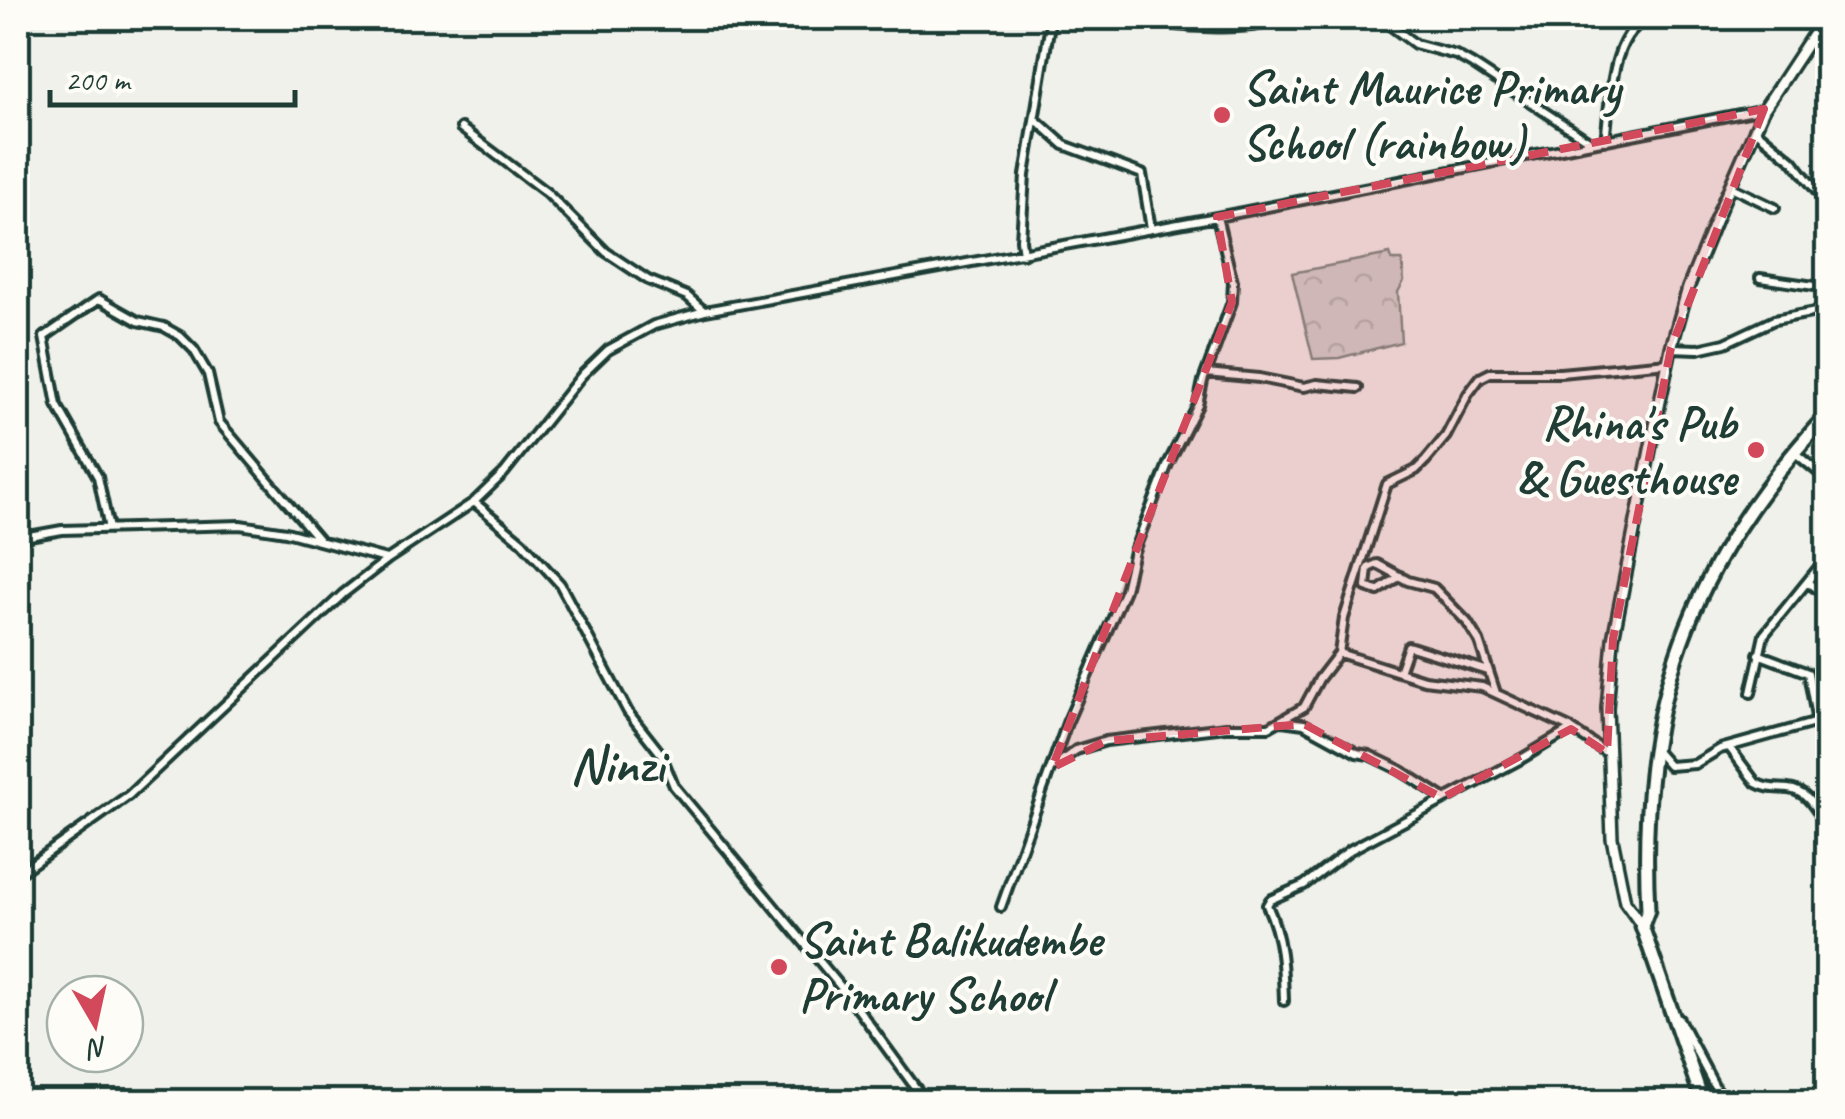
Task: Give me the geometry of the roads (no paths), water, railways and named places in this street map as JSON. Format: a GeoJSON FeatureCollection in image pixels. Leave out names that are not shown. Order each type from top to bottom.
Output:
{"type":"FeatureCollection","features":[{"type":"Feature","properties":{"kind":"highway"},"geometry":{"type":"LineString","coordinates":[[1703,1102],[1642,926],[1648,910],[1648,775],[1664,688],[1704,582],[1744,514],[1793,451],[1828,414]]}},
{"type":"Feature","properties":{"kind":"street"},"geometry":{"type":"LineString","coordinates":[[1023,254],[1024,192],[1051,18]]}},
{"type":"Feature","properties":{"kind":"street"},"geometry":{"type":"LineString","coordinates":[[1130,18],[1182,27],[1289,18]]}},
{"type":"Feature","properties":{"kind":"street"},"geometry":{"type":"LineString","coordinates":[[1380,18],[1415,44],[1456,55],[1472,64],[1592,143]]}},
{"type":"Feature","properties":{"kind":"street"},"geometry":{"type":"LineString","coordinates":[[1605,141],[1625,37],[1636,24],[1653,18]]}},
{"type":"Feature","properties":{"kind":"street"},"geometry":{"type":"LineString","coordinates":[[1642,926],[1625,902],[1617,862],[1607,708],[1613,639],[1671,348],[1688,288],[1754,128],[1824,18]]}},
{"type":"Feature","properties":{"kind":"street"},"geometry":{"type":"LineString","coordinates":[[18,874],[130,795],[343,594],[474,502],[504,473],[582,375],[608,350],[654,325],[705,312],[1217,218],[1764,109]]}},
{"type":"Feature","properties":{"kind":"street"},"geometry":{"type":"LineString","coordinates":[[1035,118],[1064,145],[1142,174],[1151,229]]}},
{"type":"Feature","properties":{"kind":"street"},"geometry":{"type":"LineString","coordinates":[[462,128],[547,193],[606,252],[648,280],[687,296],[705,312]]}},
{"type":"Feature","properties":{"kind":"street"},"geometry":{"type":"LineString","coordinates":[[1754,128],[1793,162],[1828,206]]}},
{"type":"Feature","properties":{"kind":"street"},"geometry":{"type":"LineString","coordinates":[[1729,186],[1775,208]]}},
{"type":"Feature","properties":{"kind":"street"},"geometry":{"type":"LineString","coordinates":[[1001,907],[1052,768],[1127,584],[1134,551],[1168,464],[1198,405],[1234,292],[1217,218]]}},
{"type":"Feature","properties":{"kind":"street"},"geometry":{"type":"LineString","coordinates":[[1760,278],[1828,288]]}},
{"type":"Feature","properties":{"kind":"street"},"geometry":{"type":"LineString","coordinates":[[109,529],[98,476],[57,405],[44,337],[99,299],[138,321],[164,327],[194,350],[208,374],[218,422],[320,540]]}},
{"type":"Feature","properties":{"kind":"street"},"geometry":{"type":"LineString","coordinates":[[1671,348],[1698,349],[1725,343],[1774,320],[1816,312],[1828,303]]}},
{"type":"Feature","properties":{"kind":"street"},"geometry":{"type":"LineString","coordinates":[[1052,768],[1076,750],[1106,741],[1226,728],[1270,728],[1304,707],[1319,679],[1340,653],[1344,618],[1387,484],[1416,470],[1426,460],[1446,436],[1480,378],[1490,373],[1560,373],[1668,363]]}},
{"type":"Feature","properties":{"kind":"street"},"geometry":{"type":"LineString","coordinates":[[1206,373],[1304,387],[1317,384],[1358,388]]}},
{"type":"Feature","properties":{"kind":"street"},"geometry":{"type":"LineString","coordinates":[[1793,451],[1828,480]]}},
{"type":"Feature","properties":{"kind":"street"},"geometry":{"type":"LineString","coordinates":[[474,502],[548,567],[573,606],[628,712],[661,754],[674,786],[850,998],[926,1102]]}},
{"type":"Feature","properties":{"kind":"street"},"geometry":{"type":"LineString","coordinates":[[18,538],[62,530],[240,525],[320,540],[388,560]]}},
{"type":"Feature","properties":{"kind":"street"},"geometry":{"type":"LineString","coordinates":[[1751,693],[1758,654],[1769,627],[1828,556]]}},
{"type":"Feature","properties":{"kind":"street"},"geometry":{"type":"LineString","coordinates":[[1400,576],[1378,591],[1366,587],[1364,582],[1372,564],[1440,592],[1474,630],[1496,693]]}},
{"type":"Feature","properties":{"kind":"street"},"geometry":{"type":"LineString","coordinates":[[1807,582],[1828,597]]}},
{"type":"Feature","properties":{"kind":"street"},"geometry":{"type":"LineString","coordinates":[[1399,672],[1408,646],[1489,672]]}},
{"type":"Feature","properties":{"kind":"street"},"geometry":{"type":"LineString","coordinates":[[1340,653],[1424,680],[1476,685],[1571,729],[1607,753]]}},
{"type":"Feature","properties":{"kind":"street"},"geometry":{"type":"LineString","coordinates":[[1653,748],[1665,764],[1695,764],[1729,746],[1816,721],[1808,673],[1758,654]]}},
{"type":"Feature","properties":{"kind":"street"},"geometry":{"type":"LineString","coordinates":[[1281,720],[1304,724],[1357,753],[1400,770],[1446,798]]}},
{"type":"Feature","properties":{"kind":"street"},"geometry":{"type":"LineString","coordinates":[[1284,1001],[1282,946],[1268,902],[1304,885],[1350,850],[1571,729]]}},
{"type":"Feature","properties":{"kind":"street"},"geometry":{"type":"LineString","coordinates":[[1729,746],[1760,787],[1792,789],[1805,795],[1828,828]]}},
{"type":"Feature","properties":{"kind":"street"},"geometry":{"type":"LineString","coordinates":[[1667,996],[1724,1102]]}},
{"type":"Feature","properties":{"kind":"place","name":"Saint Maurice Primary School (rainbow)"},"geometry":{"type":"Point","coordinates":[1222,115]}},
{"type":"Feature","properties":{"kind":"place","name":"Rhina's Pub & Guesthouse"},"geometry":{"type":"Point","coordinates":[1756,450]}},
{"type":"Feature","properties":{"kind":"place","name":"Saint Balikudembe Primary School"},"geometry":{"type":"Point","coordinates":[779,967]}},
{"type":"Feature","properties":{"kind":"district","name":"Ninzi"},"geometry":{"type":"Point","coordinates":[617,764]}}]}
